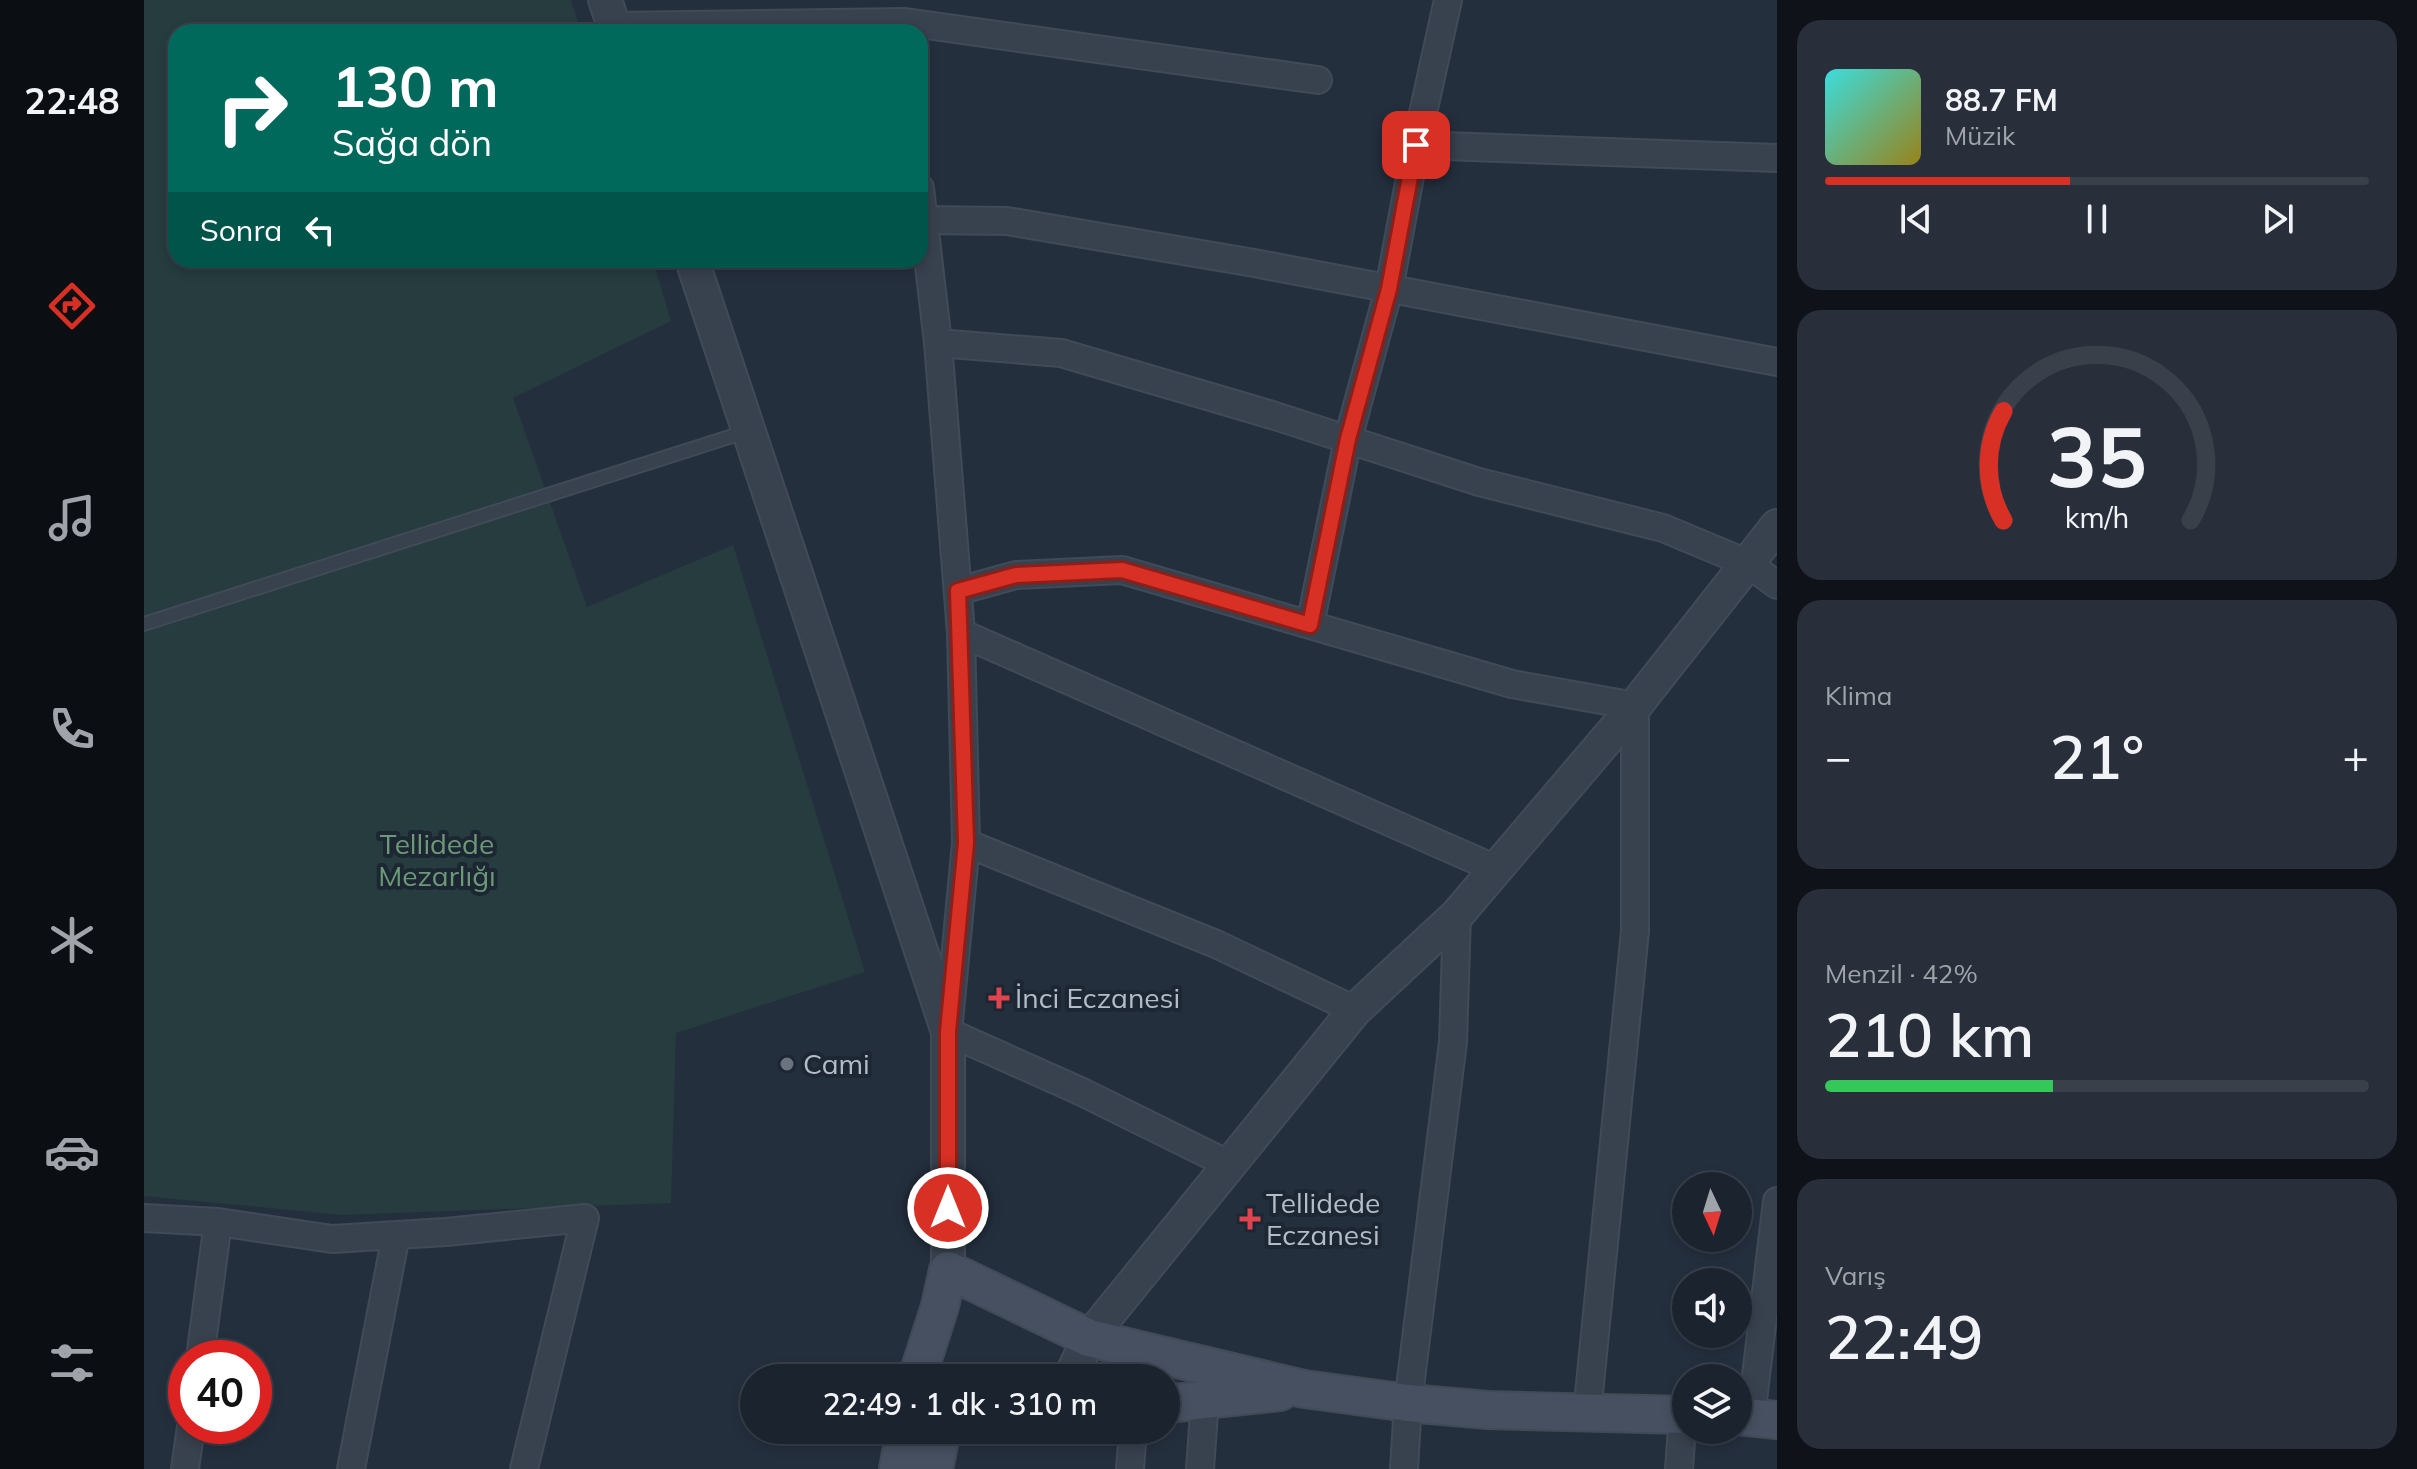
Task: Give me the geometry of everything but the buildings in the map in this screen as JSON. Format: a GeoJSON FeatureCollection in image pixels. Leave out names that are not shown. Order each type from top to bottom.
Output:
{"type":"FeatureCollection","features":[{"type":"Feature","properties":{"kind":"main road"},"geometry":{"type":"LineString","coordinates":[[948,1270],[1089,1338],[1304,1389],[1488,1410],[1672,1414]]}},
{"type":"Feature","properties":{"kind":"main road"},"geometry":{"type":"LineString","coordinates":[[921,1364],[948,1270]]}},
{"type":"Feature","properties":{"kind":"main road"},"geometry":{"type":"LineString","coordinates":[[945,1364],[948,1270]]}},
{"type":"Feature","properties":{"kind":"main road"},"geometry":{"type":"LineString","coordinates":[[1180,1402],[1304,1389]]}},
{"type":"Feature","properties":{"kind":"main road"},"geometry":{"type":"LineString","coordinates":[[898,1469],[903,1444]]}},
{"type":"Feature","properties":{"kind":"main road"},"geometry":{"type":"LineString","coordinates":[[934,1469],[939,1444]]}},
{"type":"Feature","properties":{"kind":"street"},"geometry":{"type":"LineString","coordinates":[[1310,625],[1348,439],[1389,289],[1448,0]]}},
{"type":"Feature","properties":{"kind":"street"},"geometry":{"type":"LineString","coordinates":[[612,19],[904,18],[1318,80]]}},
{"type":"Feature","properties":{"kind":"street"},"geometry":{"type":"LineString","coordinates":[[1416,145],[1777,158]]}},
{"type":"Feature","properties":{"kind":"street"},"geometry":{"type":"LineString","coordinates":[[928,220],[1007,221],[1777,362]]}},
{"type":"Feature","properties":{"kind":"street"},"geometry":{"type":"LineString","coordinates":[[928,266],[938,343],[961,633],[966,843],[948,1032],[948,1270]]}},
{"type":"Feature","properties":{"kind":"street"},"geometry":{"type":"LineString","coordinates":[[695,268],[948,1032],[1080,1091],[1230,1165]]}},
{"type":"Feature","properties":{"kind":"street"},"geometry":{"type":"LineString","coordinates":[[938,343],[1061,353],[1348,439],[1479,482],[1663,528],[1747,563],[1777,585]]}},
{"type":"Feature","properties":{"kind":"street"},"geometry":{"type":"LineString","coordinates":[[1077,1364],[1089,1338],[1355,1010],[1457,915],[1635,706],[1777,526]]}},
{"type":"Feature","properties":{"kind":"street"},"geometry":{"type":"LineString","coordinates":[[958,591],[1016,575],[1122,570],[1512,684],[1635,706]]}},
{"type":"Feature","properties":{"kind":"street"},"geometry":{"type":"LineString","coordinates":[[961,633],[1496,869]]}},
{"type":"Feature","properties":{"kind":"street"},"geometry":{"type":"LineString","coordinates":[[1587,1414],[1635,931],[1635,706]]}},
{"type":"Feature","properties":{"kind":"street"},"geometry":{"type":"LineString","coordinates":[[966,843],[1216,944],[1355,1010]]}},
{"type":"Feature","properties":{"kind":"street"},"geometry":{"type":"LineString","coordinates":[[1404,1469],[1408,1403],[1453,1042],[1457,915]]}},
{"type":"Feature","properties":{"kind":"street"},"geometry":{"type":"LineString","coordinates":[[1755,1418],[1777,1201]]}},
{"type":"Feature","properties":{"kind":"street"},"geometry":{"type":"LineString","coordinates":[[144,1218],[218,1222],[332,1239],[585,1218],[524,1469]]}},
{"type":"Feature","properties":{"kind":"street"},"geometry":{"type":"LineString","coordinates":[[202,1340],[218,1222]]}},
{"type":"Feature","properties":{"kind":"street"},"geometry":{"type":"LineString","coordinates":[[351,1469],[396,1235]]}},
{"type":"Feature","properties":{"kind":"street"},"geometry":{"type":"LineString","coordinates":[[1200,1469],[1205,1399]]}},
{"type":"Feature","properties":{"kind":"street"},"geometry":{"type":"LineString","coordinates":[[185,1469],[188,1444]]}},
{"type":"Feature","properties":{"kind":"street"},"geometry":{"type":"LineString","coordinates":[[1130,1469],[1132,1444]]}},
{"type":"Feature","properties":{"kind":"street"},"geometry":{"type":"LineString","coordinates":[[1679,1469],[1682,1444]]}},
{"type":"Feature","properties":{"kind":"lane"},"geometry":{"type":"LineString","coordinates":[[144,624],[748,431]]}},
{"type":"Feature","properties":{"kind":"green space","name":"Tellidede Mezarlığı"},"geometry":{"type":"Polygon","coordinates":[[[144,0],[571,0],[578,24],[168,24],[168,268],[655,268],[671,321],[513,398],[587,607],[733,545],[865,972],[676,1033],[671,1203],[342,1215],[144,1196],[144,0]]]}},
{"type":"Feature","properties":{"kind":"place","name":"İnci Eczanesi"},"geometry":{"type":"Point","coordinates":[999,998]}},
{"type":"Feature","properties":{"kind":"place","name":"Cami"},"geometry":{"type":"Point","coordinates":[787,1064]}},
{"type":"Feature","properties":{"kind":"place","name":"Tellidede Eczanesi"},"geometry":{"type":"Point","coordinates":[1250,1219]}},
{"type":"Feature","properties":{"kind":"route"},"geometry":{"type":"LineString","coordinates":[[948,1208],[948,1032],[966,843],[958,591],[1016,575],[1122,570],[1310,625],[1348,439],[1389,289],[1416,145]]}}]}
